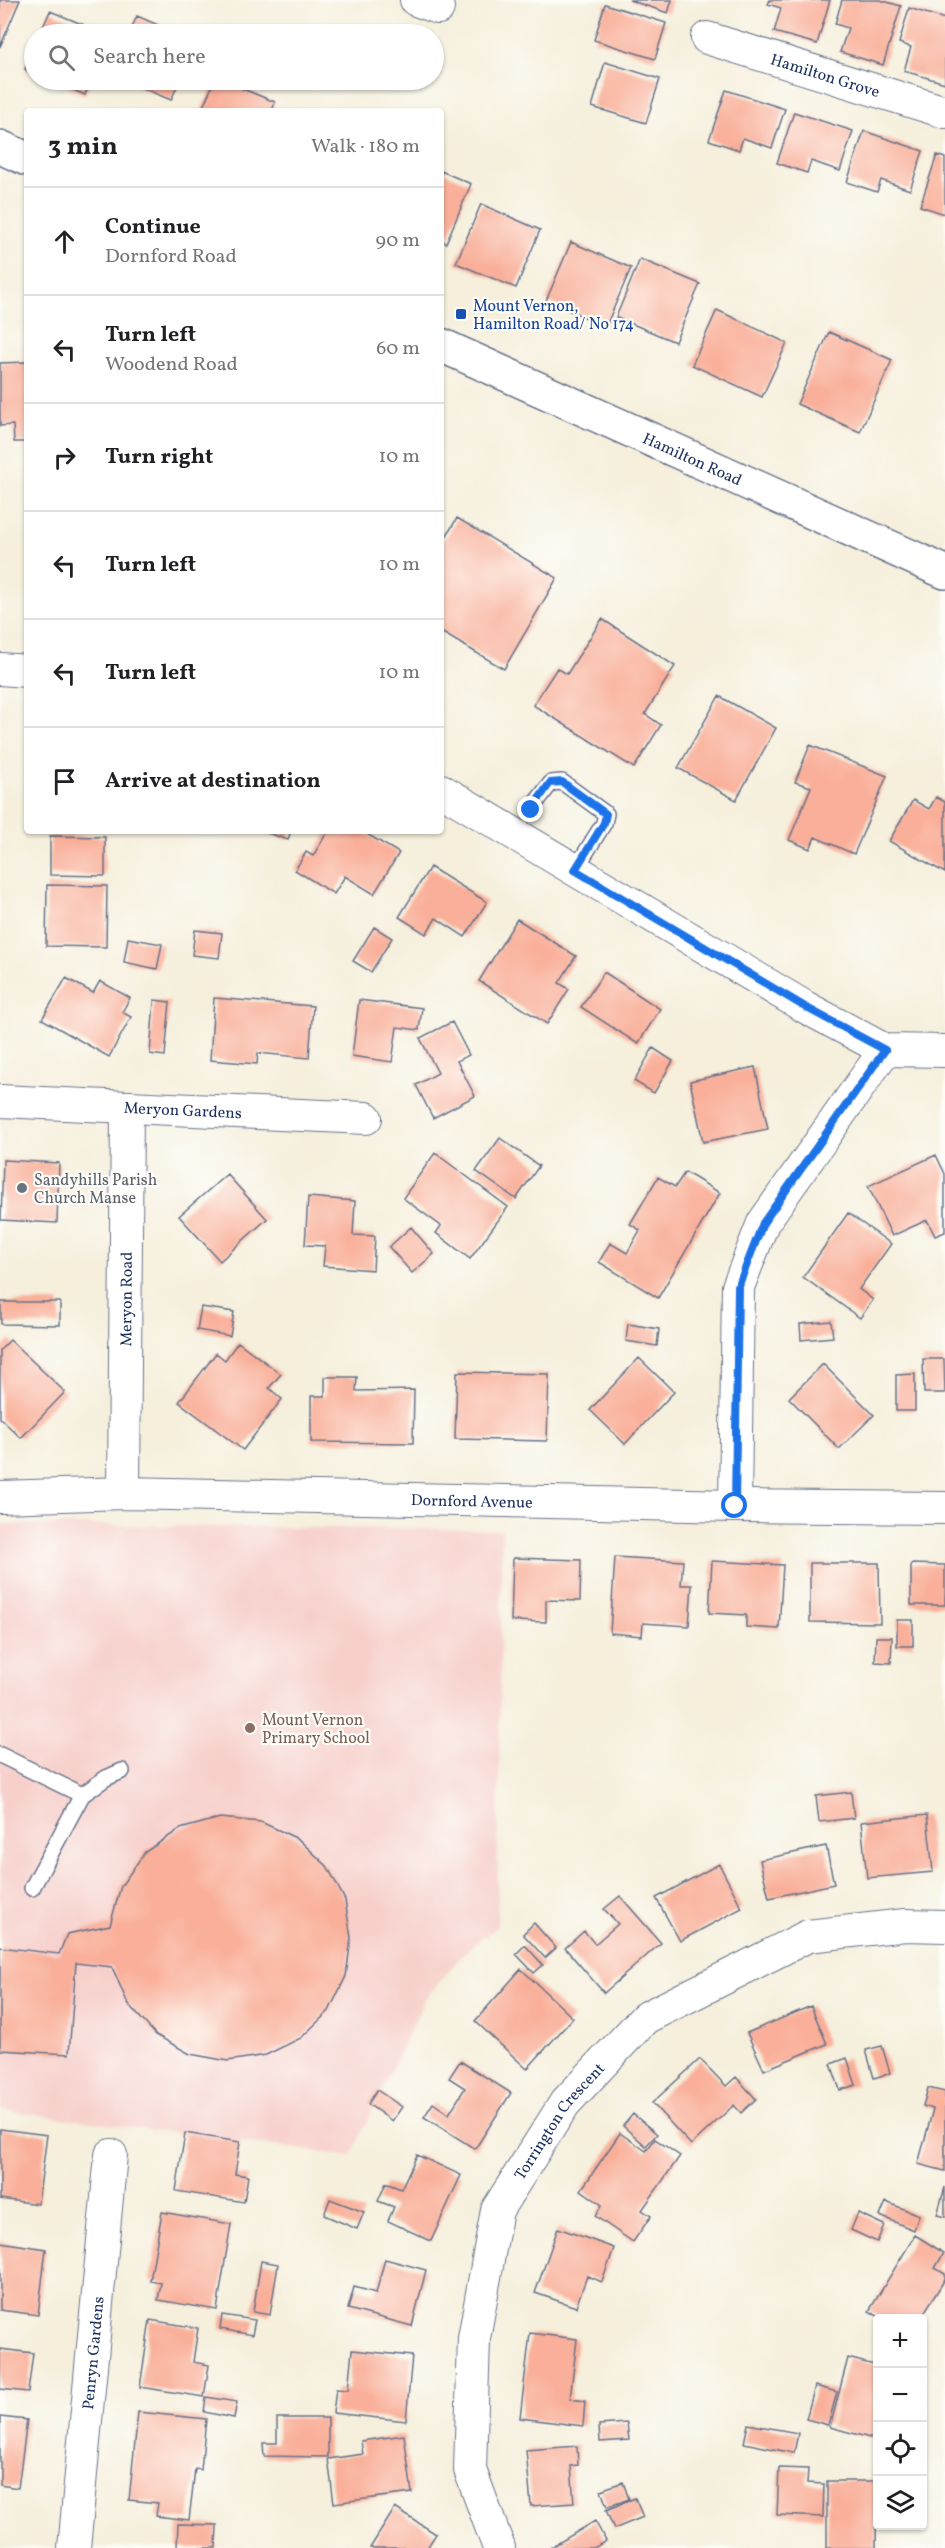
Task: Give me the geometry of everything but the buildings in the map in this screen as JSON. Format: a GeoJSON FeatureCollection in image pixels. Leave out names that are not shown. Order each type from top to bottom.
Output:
{"type":"FeatureCollection","features":[{"type":"Feature","properties":{"kind":"street","name":"Hamilton Grove"},"geometry":{"type":"LineString","coordinates":[[707,38],[945,112]]}},
{"type":"Feature","properties":{"kind":"street"},"geometry":{"type":"LineString","coordinates":[[0,147],[24,158]]}},
{"type":"Feature","properties":{"kind":"street","name":"Hamilton Road"},"geometry":{"type":"LineString","coordinates":[[444,346],[945,572]]}},
{"type":"Feature","properties":{"kind":"street"},"geometry":{"type":"LineString","coordinates":[[0,669],[24,671]]}},
{"type":"Feature","properties":{"kind":"street"},"geometry":{"type":"LineString","coordinates":[[444,792],[795,1001],[885,1050],[945,1051]]}},
{"type":"Feature","properties":{"kind":"street"},"geometry":{"type":"LineString","coordinates":[[735,1506],[738,1287],[763,1223],[885,1050]]}},
{"type":"Feature","properties":{"kind":"street","name":"Meryon Gardens"},"geometry":{"type":"LineString","coordinates":[[0,1101],[366,1118]]}},
{"type":"Feature","properties":{"kind":"street","name":"Meryon Road"},"geometry":{"type":"LineString","coordinates":[[124,1493],[127,1107]]}},
{"type":"Feature","properties":{"kind":"street","name":"Dornford Avenue"},"geometry":{"type":"LineString","coordinates":[[0,1497],[124,1493],[735,1506],[945,1508]]}},
{"type":"Feature","properties":{"kind":"street","name":"Torrington Crescent"},"geometry":{"type":"LineString","coordinates":[[499,2548],[470,2470],[474,2338],[497,2210],[565,2103],[645,2018],[808,1936],[906,1925],[945,1926]]}},
{"type":"Feature","properties":{"kind":"street","name":"Penryn Gardens"},"geometry":{"type":"LineString","coordinates":[[74,2548],[111,2156]]}},
{"type":"Feature","properties":{"kind":"lane"},"geometry":{"type":"LineString","coordinates":[[531,810],[550,783],[562,782],[606,814],[604,823],[575,870]]}},
{"type":"Feature","properties":{"kind":"lane"},"geometry":{"type":"LineString","coordinates":[[0,1755],[82,1795]]}},
{"type":"Feature","properties":{"kind":"lane"},"geometry":{"type":"LineString","coordinates":[[32,1888],[82,1795],[122,1771]]}},
{"type":"Feature","properties":{"kind":"shaded area","name":"Mount Vernon Primary School"},"geometry":{"type":"Polygon","coordinates":[[[0,1524],[502,1530],[497,1926],[463,1954],[424,2000],[351,2156],[0,2110],[0,1524]]]}},
{"type":"Feature","properties":{"kind":"place","name":"Mount Vernon, Hamilton Road/ No 174"},"geometry":{"type":"Point","coordinates":[461,314]}},
{"type":"Feature","properties":{"kind":"place","name":"Sandyhills Parish Church Manse"},"geometry":{"type":"Point","coordinates":[22,1188]}},
{"type":"Feature","properties":{"kind":"place","name":"Mount Vernon Primary School"},"geometry":{"type":"Point","coordinates":[250,1728]}},
{"type":"Feature","properties":{"kind":"route"},"geometry":{"type":"LineString","coordinates":[[531,810],[550,783],[562,782],[600,807],[606,814],[604,823],[575,870],[805,1007],[885,1050],[763,1223],[738,1287],[735,1506]]}}]}
